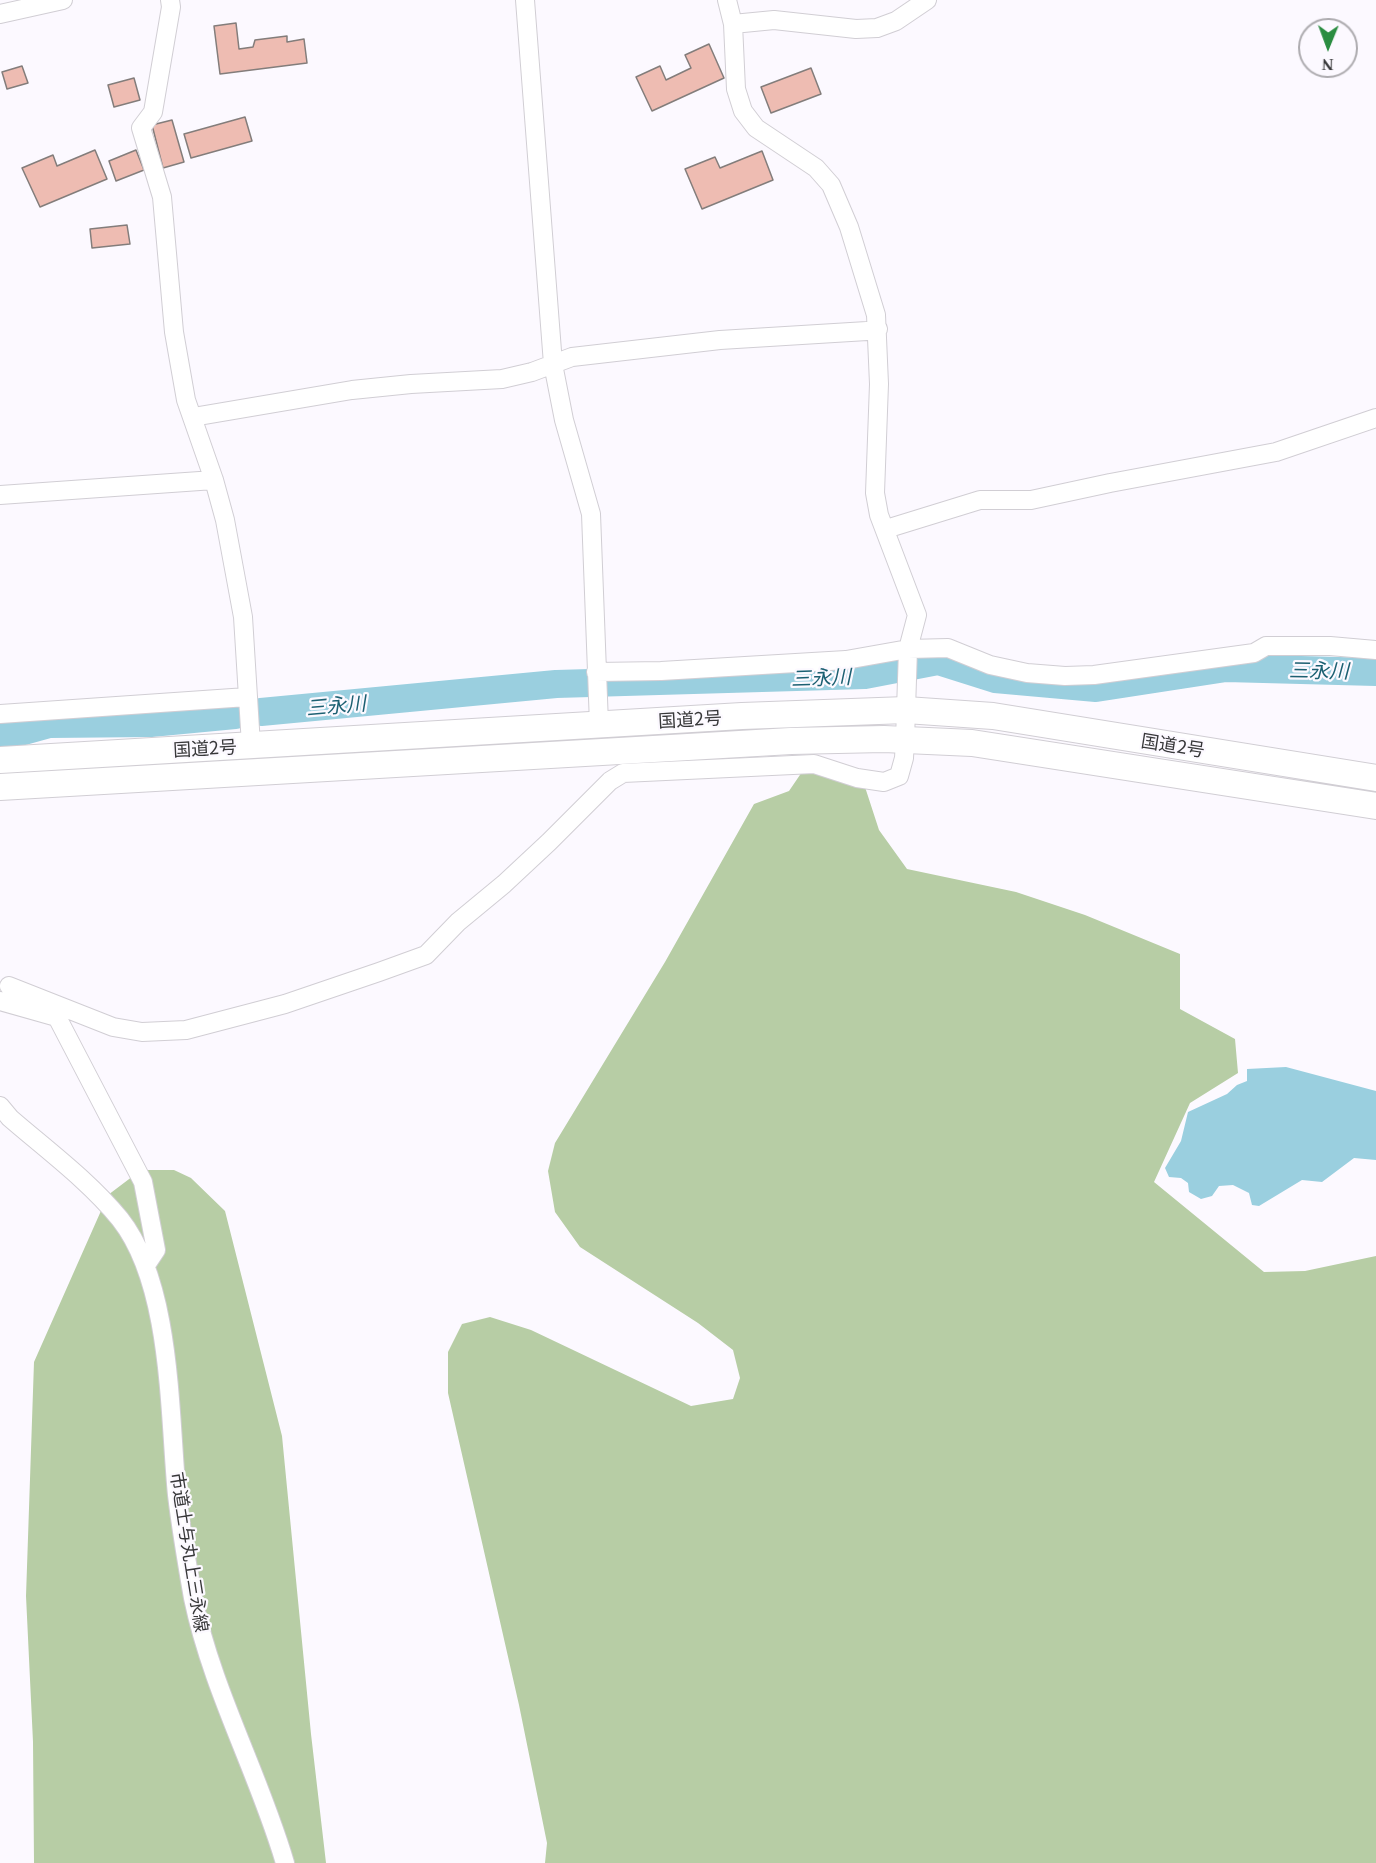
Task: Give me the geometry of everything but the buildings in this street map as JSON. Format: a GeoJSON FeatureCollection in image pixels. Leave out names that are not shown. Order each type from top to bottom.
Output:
{"type":"FeatureCollection","features":[{"type":"Feature","properties":{"kind":"highway","name":"国道2号"},"geometry":{"type":"LineString","coordinates":[[0,760],[251,745],[599,714],[742,716],[907,701],[1376,778]]}},
{"type":"Feature","properties":{"kind":"highway","name":"国道2号"},"geometry":{"type":"LineString","coordinates":[[0,787],[791,741],[906,740],[972,743],[1376,806]]}},
{"type":"Feature","properties":{"kind":"street"},"geometry":{"type":"LineString","coordinates":[[0,14],[63,0]]}},
{"type":"Feature","properties":{"kind":"street"},"geometry":{"type":"LineString","coordinates":[[170,0],[171,7],[158,93],[153,112],[141,128],[162,197],[174,332],[186,400],[214,480],[225,520],[243,617],[251,745]]}},
{"type":"Feature","properties":{"kind":"street"},"geometry":{"type":"LineString","coordinates":[[525,0],[553,364],[564,420],[591,514],[599,714]]}},
{"type":"Feature","properties":{"kind":"street"},"geometry":{"type":"LineString","coordinates":[[3,993],[113,1027],[142,1032],[186,1030],[263,1010],[426,955],[458,922],[504,884],[549,842],[610,781],[623,773],[814,764],[857,778],[884,782],[899,776],[906,740],[908,652],[917,615],[879,515],[875,493],[879,384],[876,315],[849,226],[831,185],[816,168],[756,128],[743,111],[736,89],[733,24],[727,0]]}},
{"type":"Feature","properties":{"kind":"street"},"geometry":{"type":"LineString","coordinates":[[733,24],[774,20],[856,29],[877,28],[896,21],[927,0]]}},
{"type":"Feature","properties":{"kind":"street"},"geometry":{"type":"LineString","coordinates":[[193,417],[352,390],[502,379],[532,372],[572,357],[709,341],[867,332],[878,329]]}},
{"type":"Feature","properties":{"kind":"street"},"geometry":{"type":"LineString","coordinates":[[886,530],[980,500],[1031,500],[1276,452],[1376,418]]}},
{"type":"Feature","properties":{"kind":"street"},"geometry":{"type":"LineString","coordinates":[[0,495],[214,480]]}},
{"type":"Feature","properties":{"kind":"street"},"geometry":{"type":"LineString","coordinates":[[596,676],[846,660],[948,648],[990,665],[1027,673],[1065,676],[1094,675],[1254,653],[1266,646],[1330,645],[1376,650]]}},
{"type":"Feature","properties":{"kind":"street"},"geometry":{"type":"LineString","coordinates":[[0,714],[247,697]]}},
{"type":"Feature","properties":{"kind":"street"},"geometry":{"type":"LineString","coordinates":[[3,993],[57,1017],[143,1182],[156,1250],[146,1265]]}},
{"type":"Feature","properties":{"kind":"street","name":"市道土与丸上三永線"},"geometry":{"type":"LineString","coordinates":[[0,1106],[10,1118],[86,1184],[121,1220],[146,1265],[160,1321],[178,1498],[194,1598],[207,1652],[274,1826],[285,1863]]}},
{"type":"Feature","properties":{"kind":"green space"},"geometry":{"type":"Polygon","coordinates":[[[804,769],[865,787],[879,830],[907,869],[1016,892],[1085,915],[1180,954],[1180,1009],[1235,1039],[1238,1073],[1190,1103],[1154,1182],[1264,1272],[1305,1271],[1376,1256],[1376,1863],[545,1863],[547,1843],[519,1705],[448,1393],[448,1352],[462,1324],[490,1317],[531,1330],[691,1406],[733,1399],[740,1378],[733,1350],[698,1323],[580,1247],[555,1212],[548,1171],[555,1143],[665,962],[754,804],[789,791],[804,769]]]}},
{"type":"Feature","properties":{"kind":"green space"},"geometry":{"type":"Polygon","coordinates":[[[141,1170],[174,1170],[191,1178],[225,1211],[282,1436],[326,1863],[34,1863],[33,1742],[26,1596],[34,1362],[108,1195],[141,1170]]]}},
{"type":"Feature","properties":{"kind":"water"},"geometry":{"type":"Polygon","coordinates":[[[1286,1067],[1376,1091],[1376,1160],[1354,1158],[1322,1182],[1302,1180],[1259,1206],[1252,1205],[1249,1193],[1233,1185],[1219,1186],[1212,1196],[1201,1199],[1189,1192],[1188,1183],[1181,1178],[1169,1177],[1165,1168],[1181,1141],[1188,1112],[1227,1094],[1237,1085],[1247,1081],[1247,1069],[1286,1067]]]}},
{"type":"Feature","properties":{"kind":"waterway","name":"三永川"},"geometry":{"type":"LineString","coordinates":[[261,712],[556,684],[865,675],[938,661],[995,679],[1096,688],[1226,668],[1376,672]]}},
{"type":"Feature","properties":{"kind":"waterway","name":"三永川"},"geometry":{"type":"LineString","coordinates":[[0,734],[13,734],[49,724],[151,723],[235,715]]}}]}
